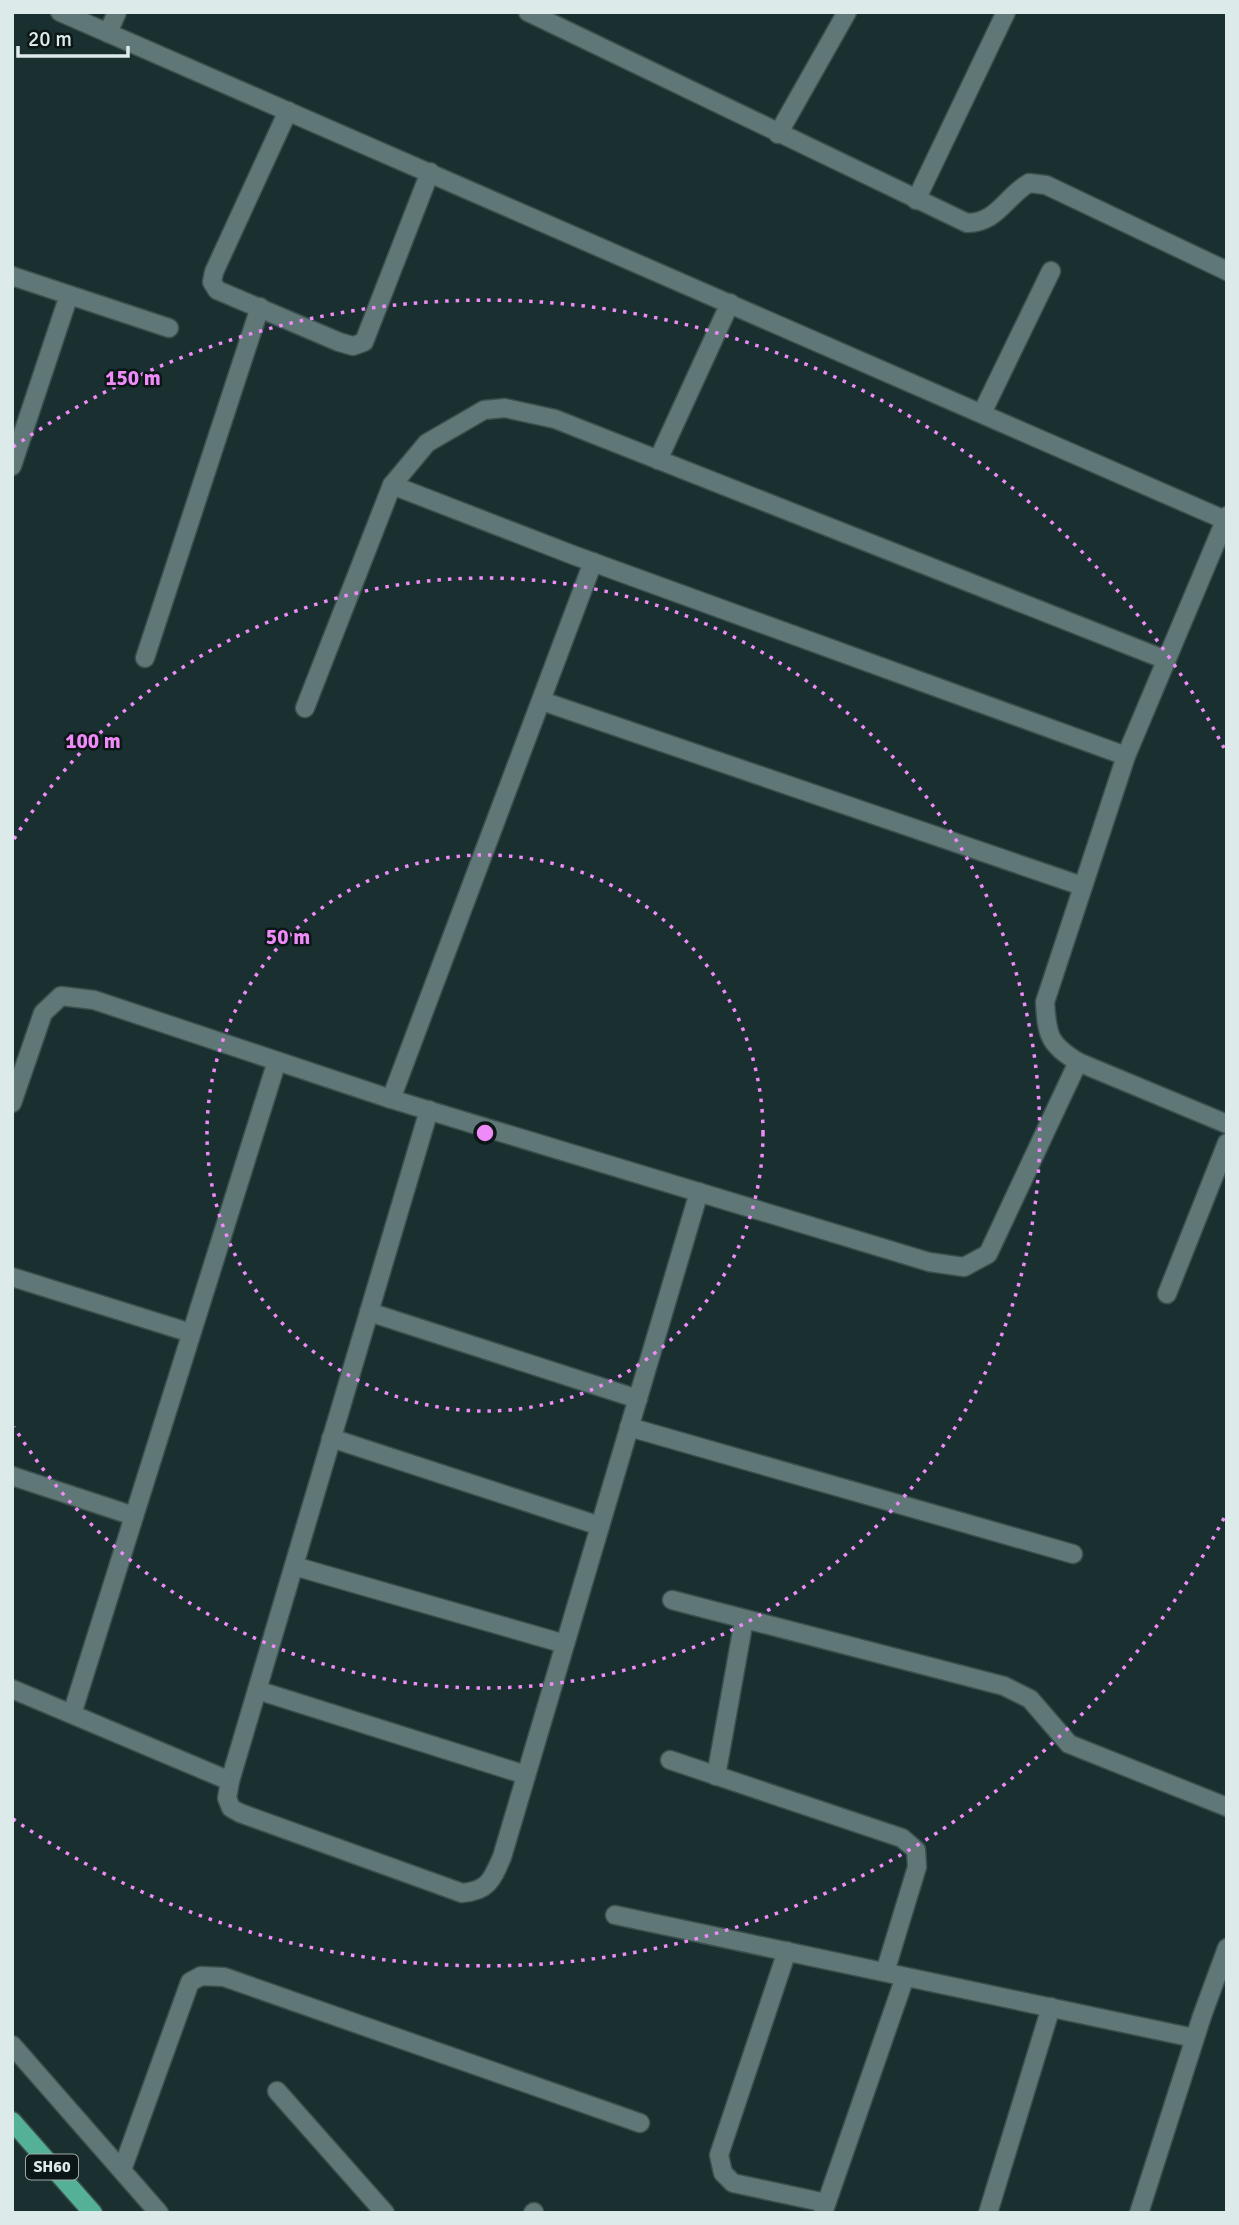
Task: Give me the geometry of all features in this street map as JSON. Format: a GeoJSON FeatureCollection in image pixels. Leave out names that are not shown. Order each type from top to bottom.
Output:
{"type":"FeatureCollection","features":[{"type":"Feature","properties":{"kind":"main road","name":"SH60"},"geometry":{"type":"LineString","coordinates":[[12,2121],[93,2213]]}},
{"type":"Feature","properties":{"kind":"street"},"geometry":{"type":"LineString","coordinates":[[60,12],[1226,518],[1126,756],[1045,1002],[1046,1029],[1055,1048],[1077,1062],[1227,1124]]}},
{"type":"Feature","properties":{"kind":"street"},"geometry":{"type":"LineString","coordinates":[[108,33],[117,12]]}},
{"type":"Feature","properties":{"kind":"street"},"geometry":{"type":"LineString","coordinates":[[528,12],[967,223],[982,223],[995,216],[1014,192],[1029,183],[1046,185],[1227,271]]}},
{"type":"Feature","properties":{"kind":"street"},"geometry":{"type":"LineString","coordinates":[[778,134],[848,12]]}},
{"type":"Feature","properties":{"kind":"street"},"geometry":{"type":"LineString","coordinates":[[916,200],[1006,12]]}},
{"type":"Feature","properties":{"kind":"street"},"geometry":{"type":"LineString","coordinates":[[288,111],[214,272],[212,282],[217,290],[339,342],[353,346],[364,342],[430,172]]}},
{"type":"Feature","properties":{"kind":"street"},"geometry":{"type":"LineString","coordinates":[[982,413],[1051,271]]}},
{"type":"Feature","properties":{"kind":"street"},"geometry":{"type":"LineString","coordinates":[[12,276],[169,328]]}},
{"type":"Feature","properties":{"kind":"street"},"geometry":{"type":"LineString","coordinates":[[12,466],[69,295]]}},
{"type":"Feature","properties":{"kind":"street"},"geometry":{"type":"LineString","coordinates":[[658,460],[730,303]]}},
{"type":"Feature","properties":{"kind":"street"},"geometry":{"type":"LineString","coordinates":[[145,658],[260,307]]}},
{"type":"Feature","properties":{"kind":"street"},"geometry":{"type":"LineString","coordinates":[[305,708],[392,485],[426,443],[484,410],[505,408],[555,419],[1166,660]]}},
{"type":"Feature","properties":{"kind":"street"},"geometry":{"type":"LineString","coordinates":[[392,485],[593,562],[1126,756]]}},
{"type":"Feature","properties":{"kind":"street"},"geometry":{"type":"LineString","coordinates":[[391,1099],[593,562]]}},
{"type":"Feature","properties":{"kind":"street"},"geometry":{"type":"LineString","coordinates":[[542,701],[1082,886]]}},
{"type":"Feature","properties":{"kind":"street"},"geometry":{"type":"LineString","coordinates":[[12,1103],[43,1013],[61,996],[93,1000],[391,1099],[929,1262],[964,1267],[988,1254],[1077,1062]]}},
{"type":"Feature","properties":{"kind":"street"},"geometry":{"type":"LineString","coordinates":[[72,1714],[277,1061]]}},
{"type":"Feature","properties":{"kind":"street"},"geometry":{"type":"LineString","coordinates":[[429,1110],[227,1798],[231,1808],[240,1814],[462,1893],[478,1892],[492,1880],[526,1775],[698,1192]]}},
{"type":"Feature","properties":{"kind":"street"},"geometry":{"type":"LineString","coordinates":[[1167,1294],[1227,1143]]}},
{"type":"Feature","properties":{"kind":"street"},"geometry":{"type":"LineString","coordinates":[[12,1278],[191,1333]]}},
{"type":"Feature","properties":{"kind":"street"},"geometry":{"type":"LineString","coordinates":[[369,1312],[638,1399]]}},
{"type":"Feature","properties":{"kind":"street"},"geometry":{"type":"LineString","coordinates":[[629,1427],[1073,1554]]}},
{"type":"Feature","properties":{"kind":"street"},"geometry":{"type":"LineString","coordinates":[[331,1438],[600,1526]]}},
{"type":"Feature","properties":{"kind":"street"},"geometry":{"type":"LineString","coordinates":[[12,1476],[134,1516]]}},
{"type":"Feature","properties":{"kind":"street"},"geometry":{"type":"LineString","coordinates":[[293,1566],[565,1644]]}},
{"type":"Feature","properties":{"kind":"street"},"geometry":{"type":"LineString","coordinates":[[672,1601],[1004,1685],[1030,1699],[1069,1744],[1227,1807]]}},
{"type":"Feature","properties":{"kind":"street"},"geometry":{"type":"LineString","coordinates":[[716,1776],[744,1620]]}},
{"type":"Feature","properties":{"kind":"street"},"geometry":{"type":"LineString","coordinates":[[12,1689],[230,1781]]}},
{"type":"Feature","properties":{"kind":"street"},"geometry":{"type":"LineString","coordinates":[[257,1690],[526,1775]]}},
{"type":"Feature","properties":{"kind":"street"},"geometry":{"type":"LineString","coordinates":[[670,1760],[902,1838],[916,1850],[917,1867],[885,1972]]}},
{"type":"Feature","properties":{"kind":"street"},"geometry":{"type":"LineString","coordinates":[[615,1915],[1195,2038]]}},
{"type":"Feature","properties":{"kind":"street"},"geometry":{"type":"LineString","coordinates":[[1139,2213],[1227,1948]]}},
{"type":"Feature","properties":{"kind":"street"},"geometry":{"type":"LineString","coordinates":[[787,1951],[719,2155],[723,2173],[733,2183],[825,2208],[905,1977]]}},
{"type":"Feature","properties":{"kind":"street"},"geometry":{"type":"LineString","coordinates":[[122,2170],[190,1982],[201,1976],[224,1978],[640,2123]]}},
{"type":"Feature","properties":{"kind":"street"},"geometry":{"type":"LineString","coordinates":[[988,2213],[1051,2007]]}},
{"type":"Feature","properties":{"kind":"street"},"geometry":{"type":"LineString","coordinates":[[12,2045],[159,2213]]}},
{"type":"Feature","properties":{"kind":"street"},"geometry":{"type":"LineString","coordinates":[[277,2091],[385,2213]]}}]}
